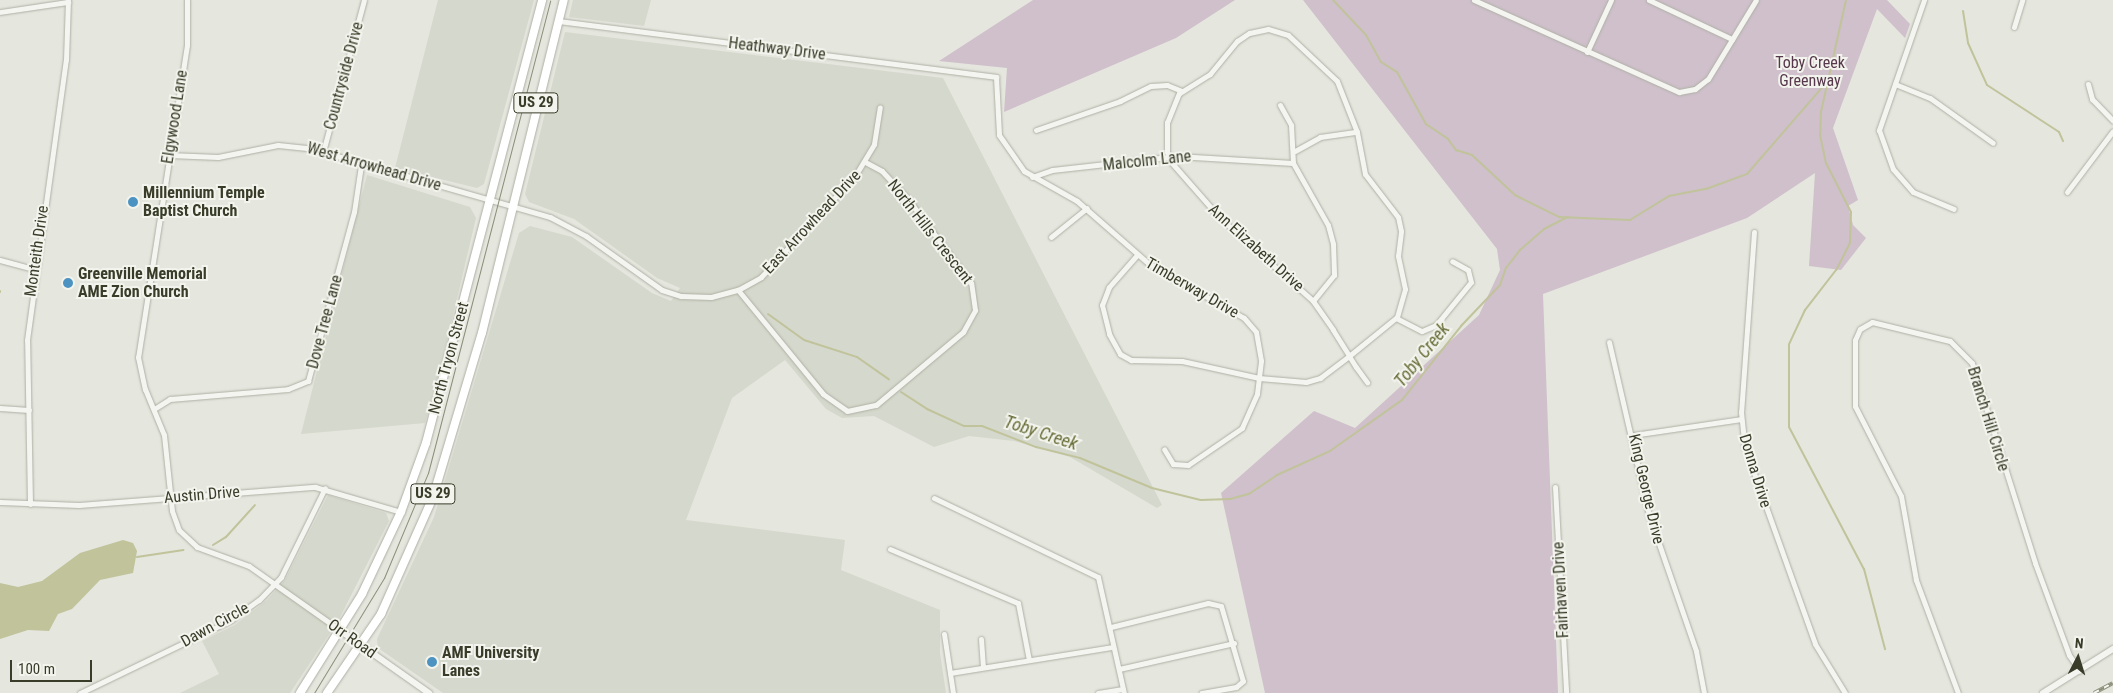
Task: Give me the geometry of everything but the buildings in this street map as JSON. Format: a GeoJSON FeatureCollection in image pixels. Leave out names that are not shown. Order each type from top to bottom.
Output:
{"type":"FeatureCollection","features":[{"type":"Feature","properties":{"kind":"main road","name":"North Tryon Street"},"geometry":{"type":"LineString","coordinates":[[300,693],[340,631],[401,512],[454,348],[488,200],[542,0]]}},
{"type":"Feature","properties":{"kind":"main road","name":"North Tryon Street"},"geometry":{"type":"LineString","coordinates":[[327,693],[381,614],[433,497],[470,379],[564,0]]}},
{"type":"Feature","properties":{"kind":"street","name":"Elgywood Lane"},"geometry":{"type":"LineString","coordinates":[[170,498],[164,435],[142,382],[138,357],[188,37],[187,0]]}},
{"type":"Feature","properties":{"kind":"street","name":"Countryside Drive"},"geometry":{"type":"LineString","coordinates":[[323,152],[364,0]]}},
{"type":"Feature","properties":{"kind":"street"},"geometry":{"type":"LineString","coordinates":[[1474,0],[1679,92],[1694,90],[1708,79],[1756,0]]}},
{"type":"Feature","properties":{"kind":"street"},"geometry":{"type":"LineString","coordinates":[[1587,52],[1611,0]]}},
{"type":"Feature","properties":{"kind":"street"},"geometry":{"type":"LineString","coordinates":[[1649,0],[1732,39]]}},
{"type":"Feature","properties":{"kind":"street"},"geometry":{"type":"LineString","coordinates":[[1924,0],[1880,123],[1890,163],[1913,192],[1954,209]]}},
{"type":"Feature","properties":{"kind":"street"},"geometry":{"type":"LineString","coordinates":[[2014,27],[2022,0]]}},
{"type":"Feature","properties":{"kind":"street"},"geometry":{"type":"LineString","coordinates":[[0,12],[68,1]]}},
{"type":"Feature","properties":{"kind":"street","name":"Monteith Drive"},"geometry":{"type":"LineString","coordinates":[[30,504],[27,346],[34,270],[66,60],[68,1]]}},
{"type":"Feature","properties":{"kind":"street","name":"Heathway Drive"},"geometry":{"type":"LineString","coordinates":[[559,21],[996,77]]}},
{"type":"Feature","properties":{"kind":"street"},"geometry":{"type":"LineString","coordinates":[[1137,255],[1109,287],[1102,305],[1105,322],[1120,354],[1130,360],[1182,361],[1259,378],[1306,382],[1320,378],[1396,318],[1405,297],[1398,256],[1401,224],[1367,178],[1357,132],[1341,89],[1330,71],[1296,40],[1275,30],[1256,30],[1243,36],[1210,74],[1182,91],[1167,122],[1168,158]]}},
{"type":"Feature","properties":{"kind":"street","name":"Timberway Drive"},"geometry":{"type":"LineString","coordinates":[[996,77],[999,135],[1009,154],[1032,177],[1087,208],[1137,255],[1250,323],[1261,347],[1259,378],[1253,410],[1235,436],[1188,465],[1173,464],[1164,449]]}},
{"type":"Feature","properties":{"kind":"street"},"geometry":{"type":"LineString","coordinates":[[1895,84],[1930,98],[1993,143]]}},
{"type":"Feature","properties":{"kind":"street"},"geometry":{"type":"LineString","coordinates":[[2088,84],[2092,99],[2113,120]]}},
{"type":"Feature","properties":{"kind":"street"},"geometry":{"type":"LineString","coordinates":[[1036,130],[1120,101],[1151,86],[1166,85],[1182,91]]}},
{"type":"Feature","properties":{"kind":"street"},"geometry":{"type":"LineString","coordinates":[[1280,105],[1288,117],[1295,151],[1293,163],[1328,224],[1333,244],[1334,275],[1329,286],[1313,301]]}},
{"type":"Feature","properties":{"kind":"street","name":"East Arrowhead Drive"},"geometry":{"type":"LineString","coordinates":[[488,200],[574,228],[671,293],[711,297],[738,290],[771,268],[865,162],[874,144],[880,107]]}},
{"type":"Feature","properties":{"kind":"street"},"geometry":{"type":"LineString","coordinates":[[2067,192],[2113,131]]}},
{"type":"Feature","properties":{"kind":"street"},"geometry":{"type":"LineString","coordinates":[[1295,151],[1320,137],[1357,132]]}},
{"type":"Feature","properties":{"kind":"street","name":"West Arrowhead Drive"},"geometry":{"type":"LineString","coordinates":[[169,155],[218,157],[278,145],[323,152],[361,165],[488,200]]}},
{"type":"Feature","properties":{"kind":"street","name":"Malcolm Lane"},"geometry":{"type":"LineString","coordinates":[[1032,177],[1052,170],[1201,156],[1293,163]]}},
{"type":"Feature","properties":{"kind":"street","name":"Ann Elizabeth Drive"},"geometry":{"type":"LineString","coordinates":[[1168,158],[1220,218],[1313,301],[1367,382]]}},
{"type":"Feature","properties":{"kind":"street","name":"North Hills Crescent"},"geometry":{"type":"LineString","coordinates":[[738,290],[823,394],[848,411],[876,405],[966,328],[976,302],[971,283],[908,199],[882,171],[865,162]]}},
{"type":"Feature","properties":{"kind":"street","name":"Dove Tree Lane"},"geometry":{"type":"LineString","coordinates":[[154,409],[170,399],[288,389],[308,381],[354,212],[361,165]]}},
{"type":"Feature","properties":{"kind":"street"},"geometry":{"type":"LineString","coordinates":[[1051,237],[1087,208]]}},
{"type":"Feature","properties":{"kind":"street","name":"Donna Drive"},"geometry":{"type":"LineString","coordinates":[[1754,232],[1741,418],[1747,455],[1809,628],[1827,667],[1845,693]]}},
{"type":"Feature","properties":{"kind":"street"},"geometry":{"type":"LineString","coordinates":[[0,260],[34,270]]}},
{"type":"Feature","properties":{"kind":"street"},"geometry":{"type":"LineString","coordinates":[[1396,318],[1422,331],[1436,325],[1472,282],[1468,270],[1452,261]]}},
{"type":"Feature","properties":{"kind":"street","name":"Branch Hill Circle"},"geometry":{"type":"LineString","coordinates":[[1958,693],[1916,580],[1901,496],[1855,406],[1854,340],[1860,329],[1872,322],[1950,341],[1972,363],[2035,563],[2069,655],[2080,671]]}},
{"type":"Feature","properties":{"kind":"street","name":"King George Drive"},"geometry":{"type":"LineString","coordinates":[[1609,342],[1633,435],[1649,515],[1696,651],[1704,693]]}},
{"type":"Feature","properties":{"kind":"street"},"geometry":{"type":"LineString","coordinates":[[0,408],[29,410]]}},
{"type":"Feature","properties":{"kind":"street"},"geometry":{"type":"LineString","coordinates":[[1633,435],[1741,418]]}},
{"type":"Feature","properties":{"kind":"street","name":"Fairhaven Drive"},"geometry":{"type":"LineString","coordinates":[[1555,487],[1566,693]]}},
{"type":"Feature","properties":{"kind":"street","name":"Austin Drive"},"geometry":{"type":"LineString","coordinates":[[0,502],[30,504],[170,498],[279,488],[325,488],[401,512]]}},
{"type":"Feature","properties":{"kind":"street","name":"Dawn Circle"},"geometry":{"type":"LineString","coordinates":[[80,693],[231,620],[275,585],[325,488]]}},
{"type":"Feature","properties":{"kind":"street","name":"Orr Road"},"geometry":{"type":"LineString","coordinates":[[170,498],[175,522],[187,540],[249,566],[429,693]]}},
{"type":"Feature","properties":{"kind":"street"},"geometry":{"type":"LineString","coordinates":[[934,498],[1098,577],[1111,627],[1113,647],[1124,691],[1098,693]]}},
{"type":"Feature","properties":{"kind":"street"},"geometry":{"type":"LineString","coordinates":[[890,549],[1018,603],[1029,660]]}},
{"type":"Feature","properties":{"kind":"street"},"geometry":{"type":"LineString","coordinates":[[1111,627],[1214,603],[1224,609],[1243,681],[1236,686],[1202,693]]}},
{"type":"Feature","properties":{"kind":"street"},"geometry":{"type":"LineString","coordinates":[[944,634],[953,693]]}},
{"type":"Feature","properties":{"kind":"street"},"geometry":{"type":"LineString","coordinates":[[981,639],[983,667]]}},
{"type":"Feature","properties":{"kind":"street"},"geometry":{"type":"LineString","coordinates":[[1119,669],[1234,643]]}},
{"type":"Feature","properties":{"kind":"street"},"geometry":{"type":"LineString","coordinates":[[950,673],[1113,647]]}},
{"type":"Feature","properties":{"kind":"street"},"geometry":{"type":"LineString","coordinates":[[2043,693],[2113,650]]}},
{"type":"Feature","properties":{"kind":"shaded area"},"geometry":{"type":"Polygon","coordinates":[[[438,0],[534,0],[484,184],[477,188],[395,168],[438,0]]]}},
{"type":"Feature","properties":{"kind":"shaded area"},"geometry":{"type":"Polygon","coordinates":[[[573,0],[651,0],[644,26],[569,17],[573,0]]]}},
{"type":"Feature","properties":{"kind":"shaded area"},"geometry":{"type":"Polygon","coordinates":[[[565,32],[943,78],[1162,505],[1157,508],[1070,457],[1014,441],[969,436],[934,447],[874,416],[842,418],[826,409],[785,360],[732,398],[686,520],[845,540],[841,570],[940,610],[940,653],[946,693],[443,693],[378,648],[377,639],[434,517],[519,233],[530,226],[572,237],[652,293],[671,301],[680,288],[657,278],[574,219],[529,202],[525,194],[565,32]]]}},
{"type":"Feature","properties":{"kind":"shaded area"},"geometry":{"type":"Polygon","coordinates":[[[367,175],[470,207],[476,218],[442,362],[425,423],[301,434],[367,175]]]}},
{"type":"Feature","properties":{"kind":"shaded area"},"geometry":{"type":"Polygon","coordinates":[[[328,495],[386,513],[389,521],[338,621],[290,693],[180,693],[219,674],[202,641],[235,625],[267,600],[285,580],[328,495]]]}},
{"type":"Feature","properties":{"kind":"shaded area"},"geometry":{"type":"Polygon","coordinates":[[[123,540],[133,543],[137,551],[133,573],[100,580],[72,609],[58,614],[49,631],[28,630],[0,639],[0,583],[18,587],[42,581],[80,553],[123,540]]]}},
{"type":"Feature","properties":{"kind":"green space"},"geometry":{"type":"Polygon","coordinates":[[[1033,0],[1235,0],[1176,38],[1004,112],[1007,68],[939,61],[1033,0]]]}},
{"type":"Feature","properties":{"kind":"green space","name":"Toby Creek Greenway"},"geometry":{"type":"Polygon","coordinates":[[[1303,0],[1887,0],[1910,24],[1905,38],[1877,9],[1833,128],[1858,200],[1848,206],[1853,225],[1866,238],[1841,270],[1809,266],[1815,173],[1747,218],[1543,294],[1558,693],[1265,693],[1221,493],[1314,411],[1355,428],[1479,315],[1500,270],[1497,249],[1303,0]]]}},
{"type":"Feature","properties":{"kind":"waterway"},"geometry":{"type":"LineString","coordinates":[[1333,0],[1366,35],[1381,62],[1397,72],[1426,124],[1448,139],[1456,150],[1472,155],[1515,195],[1559,217],[1630,220],[1669,196],[1706,189],[1747,174],[1826,83]]}},
{"type":"Feature","properties":{"kind":"waterway"},"geometry":{"type":"LineString","coordinates":[[1846,0],[1821,112],[1820,135],[1826,163],[1851,212],[1850,243],[1836,270],[1805,310],[1789,345],[1789,427],[1864,569],[1885,649]]}},
{"type":"Feature","properties":{"kind":"waterway"},"geometry":{"type":"LineString","coordinates":[[1963,11],[1968,43],[1987,85],[2059,132],[2063,141]]}},
{"type":"Feature","properties":{"kind":"waterway","name":"Toby Creek"},"geometry":{"type":"LineString","coordinates":[[901,392],[927,409],[964,426],[982,426],[1036,447],[1080,458],[1152,488],[1201,500],[1230,499],[1249,494],[1277,475],[1330,451],[1402,400],[1461,326],[1500,285],[1506,268],[1520,250],[1544,229],[1568,217]]}},
{"type":"Feature","properties":{"kind":"waterway","name":"Toby Creek"},"geometry":{"type":"LineString","coordinates":[[768,314],[804,340],[857,357],[889,379]]}},
{"type":"Feature","properties":{"kind":"waterway"},"geometry":{"type":"LineString","coordinates":[[213,545],[226,537],[255,505]]}},
{"type":"Feature","properties":{"kind":"waterway"},"geometry":{"type":"LineString","coordinates":[[137,557],[183,550]]}},
{"type":"Feature","properties":{"kind":"tram line"},"geometry":{"type":"LineString","coordinates":[[314,693],[384,578],[428,473],[550,0]]}},
{"type":"Feature","properties":{"kind":"railway"},"geometry":{"type":"LineString","coordinates":[[2094,693],[2113,683]]}},
{"type":"Feature","properties":{"kind":"place","name":"Millennium Temple Baptist Church"},"geometry":{"type":"Point","coordinates":[133,202]}},
{"type":"Feature","properties":{"kind":"place","name":"Greenville Memorial AME Zion Church"},"geometry":{"type":"Point","coordinates":[68,283]}},
{"type":"Feature","properties":{"kind":"place","name":"AMF University Lanes"},"geometry":{"type":"Point","coordinates":[432,662]}}]}
